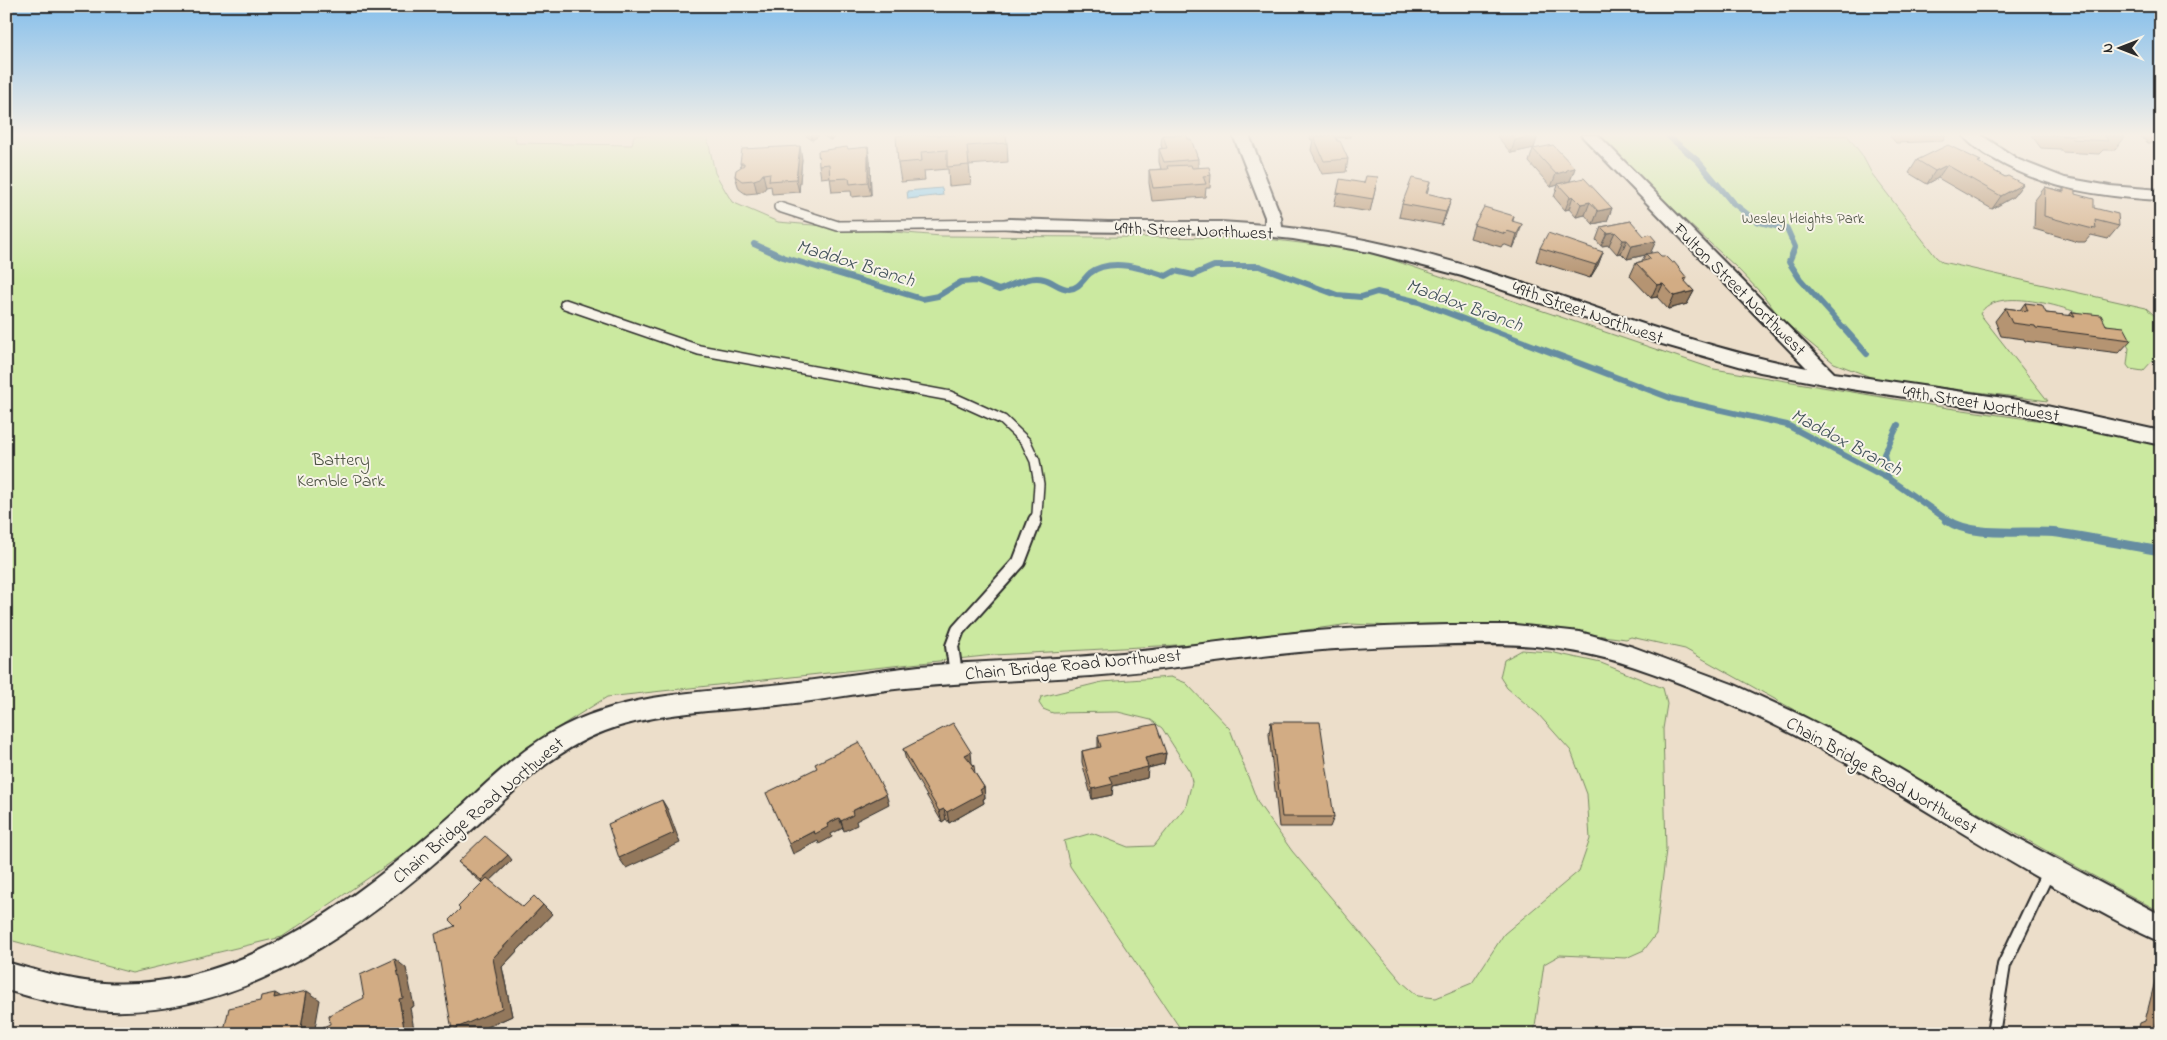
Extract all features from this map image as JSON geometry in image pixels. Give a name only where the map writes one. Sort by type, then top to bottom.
[{"type":"street","points":[[1260,184],[1273,217],[1274,231]]},
{"type":"street","name":"Fulton Street Northwest","points":[[1637,184],[1828,378]]},
{"type":"street","points":[[2069,184],[2095,190],[2161,195]]},
{"type":"street","name":"49th Street Northwest","points":[[1010,224],[1239,228],[1274,231],[1368,246],[1433,261],[1497,280],[1718,356],[1828,378],[2007,405],[2086,420],[2161,438]]},
{"type":"street","name":"Chain Bridge Road Northwest","points":[[6,976],[55,990],[108,996],[152,995],[215,980],[252,967],[298,946],[356,911],[425,855],[544,751],[572,733],[592,724],[623,715],[692,703],[776,695],[892,680],[1112,664],[1336,639],[1492,632],[1562,639],[1595,646],[1702,682],[1761,707],[1850,752],[2049,870],[2161,929]]},
{"type":"lane","points":[[779,207],[838,226],[1010,224]]},
{"type":"lane","points":[[565,304],[699,350],[950,396],[1003,420],[1026,442],[1035,461],[1039,484],[1037,514],[1019,562],[958,630],[952,646],[956,674]]},
{"type":"lane","points":[[1992,1034],[2004,964],[2049,870]]},
{"type":"green space","name":"Battery Kemble Park","points":[[6,184],[721,184],[732,202],[778,222],[941,236],[1259,238],[1366,251],[1714,369],[1948,408],[2116,431],[2161,444],[2161,912],[2045,850],[1685,649],[1631,637],[1626,639],[1518,625],[1417,627],[1350,624],[1213,643],[994,655],[607,697],[527,747],[424,840],[282,937],[132,973],[6,939]]},
{"type":"green space","name":"Wesley Heights Park","points":[[1646,184],[1879,184],[1936,257],[1942,262],[2146,308],[2161,321],[2161,357],[2152,361],[2143,371],[2130,369],[2127,365],[2129,348],[2119,334],[2111,327],[2083,314],[2063,308],[2023,300],[2004,300],[1990,305],[1980,314],[2048,401],[1876,379],[1834,363],[1781,319],[1763,295],[1736,267]]},
{"type":"green space","points":[[1522,650],[1550,652],[1601,663],[1663,688],[1667,704],[1663,729],[1666,850],[1656,934],[1644,950],[1626,958],[1560,955],[1544,964],[1534,1034],[1184,1034],[1070,866],[1064,841],[1092,833],[1128,847],[1154,846],[1186,806],[1192,782],[1190,772],[1162,728],[1151,720],[1118,712],[1053,713],[1043,709],[1039,703],[1041,697],[1102,682],[1171,677],[1186,683],[1230,729],[1258,803],[1292,851],[1402,982],[1418,996],[1436,998],[1472,983],[1504,934],[1579,871],[1590,839],[1587,794],[1571,751],[1538,714],[1507,688],[1500,677],[1504,660]]},
{"type":"water","points":[[942,188],[943,195],[908,199],[907,191]]},
{"type":"building","points":[[1152,184],[1206,184],[1153,188]]},
{"type":"building","points":[[1339,184],[1377,184],[1373,199],[1337,193]]},
{"type":"building","points":[[1410,184],[1429,184],[1426,193],[1451,199],[1446,212],[1402,204]]},
{"type":"building","points":[[1558,184],[1589,184],[1612,208],[1598,211],[1590,202],[1581,204],[1573,196],[1570,197]]},
{"type":"building","points":[[1979,184],[2023,184],[2001,196]]},
{"type":"building","points":[[2045,187],[2064,192],[2064,188],[2075,191],[2075,194],[2094,199],[2094,208],[2118,214],[2119,226],[2095,220],[2096,229],[2044,216]]},
{"type":"building","points":[[1484,207],[1514,216],[1512,221],[1522,224],[1517,234],[1507,231],[1506,234],[1474,225]]},
{"type":"building","points":[[1631,221],[1644,236],[1650,234],[1656,241],[1632,246],[1615,232],[1607,233],[1601,227]]},
{"type":"building","points":[[1548,233],[1603,252],[1596,265],[1540,248]]},
{"type":"building","points":[[1657,252],[1661,256],[1665,256],[1672,263],[1674,262],[1687,278],[1683,279],[1694,291],[1674,296],[1663,284],[1657,285],[1636,263],[1651,259],[1646,254]]},
{"type":"building","points":[[2025,303],[2042,305],[2046,313],[2075,316],[2072,312],[2101,315],[2106,325],[2124,327],[2131,340],[2036,328],[2035,326],[2012,323],[2005,308],[2028,311]]},
{"type":"building","points":[[1271,722],[1320,722],[1334,817],[1282,817]]},
{"type":"building","points":[[953,723],[971,752],[965,755],[974,766],[971,767],[984,787],[980,790],[982,793],[947,812],[944,809],[939,811],[903,749]]},
{"type":"building","points":[[1156,724],[1166,753],[1145,758],[1148,767],[1110,776],[1113,784],[1092,789],[1082,751],[1101,747],[1098,736]]},
{"type":"building","points":[[859,742],[886,794],[852,811],[853,815],[841,821],[839,818],[827,824],[828,827],[815,834],[814,831],[789,844],[766,793],[817,768],[815,764]]},
{"type":"building","points":[[662,800],[674,833],[619,858],[608,824]]},
{"type":"building","points":[[485,836],[508,855],[481,880],[458,862]]},
{"type":"building","points":[[487,878],[523,907],[534,896],[543,905],[493,958],[502,1008],[452,1030],[435,934],[455,926],[449,920],[460,909],[458,907]]},
{"type":"building","points":[[395,959],[403,998],[399,999],[405,1034],[324,1034],[323,1027],[330,1024],[329,1015],[364,998],[360,975]]},
{"type":"building","points":[[307,991],[300,1034],[191,1034],[225,1026],[229,1008],[260,1001],[261,996],[275,993],[274,998]]},
{"type":"building","points":[[2158,1015],[2161,1015],[2161,1034],[2154,1034]]},
{"type":"waterway","points":[[1717,184],[1732,202],[1756,221],[1787,229],[1795,247],[1789,262],[1800,279],[1867,354]]},
{"type":"waterway","name":"Maddox Branch","points":[[754,244],[783,257],[922,299],[938,296],[961,282],[976,281],[999,290],[1021,281],[1038,278],[1069,289],[1079,285],[1090,273],[1098,268],[1118,265],[1138,268],[1166,276],[1175,271],[1193,275],[1214,266],[1259,266],[1337,295],[1361,297],[1377,292],[1419,302],[1673,399],[1787,425],[1889,479]]},
{"type":"waterway","points":[[1889,479],[1884,454],[1898,425]]},
{"type":"waterway","name":"Maddox Branch","points":[[1889,479],[1949,521]]},
{"type":"waterway","name":"Maddox Branch","points":[[1947,520],[1958,526],[1971,529],[2001,532],[2058,533],[2161,551]]}]
